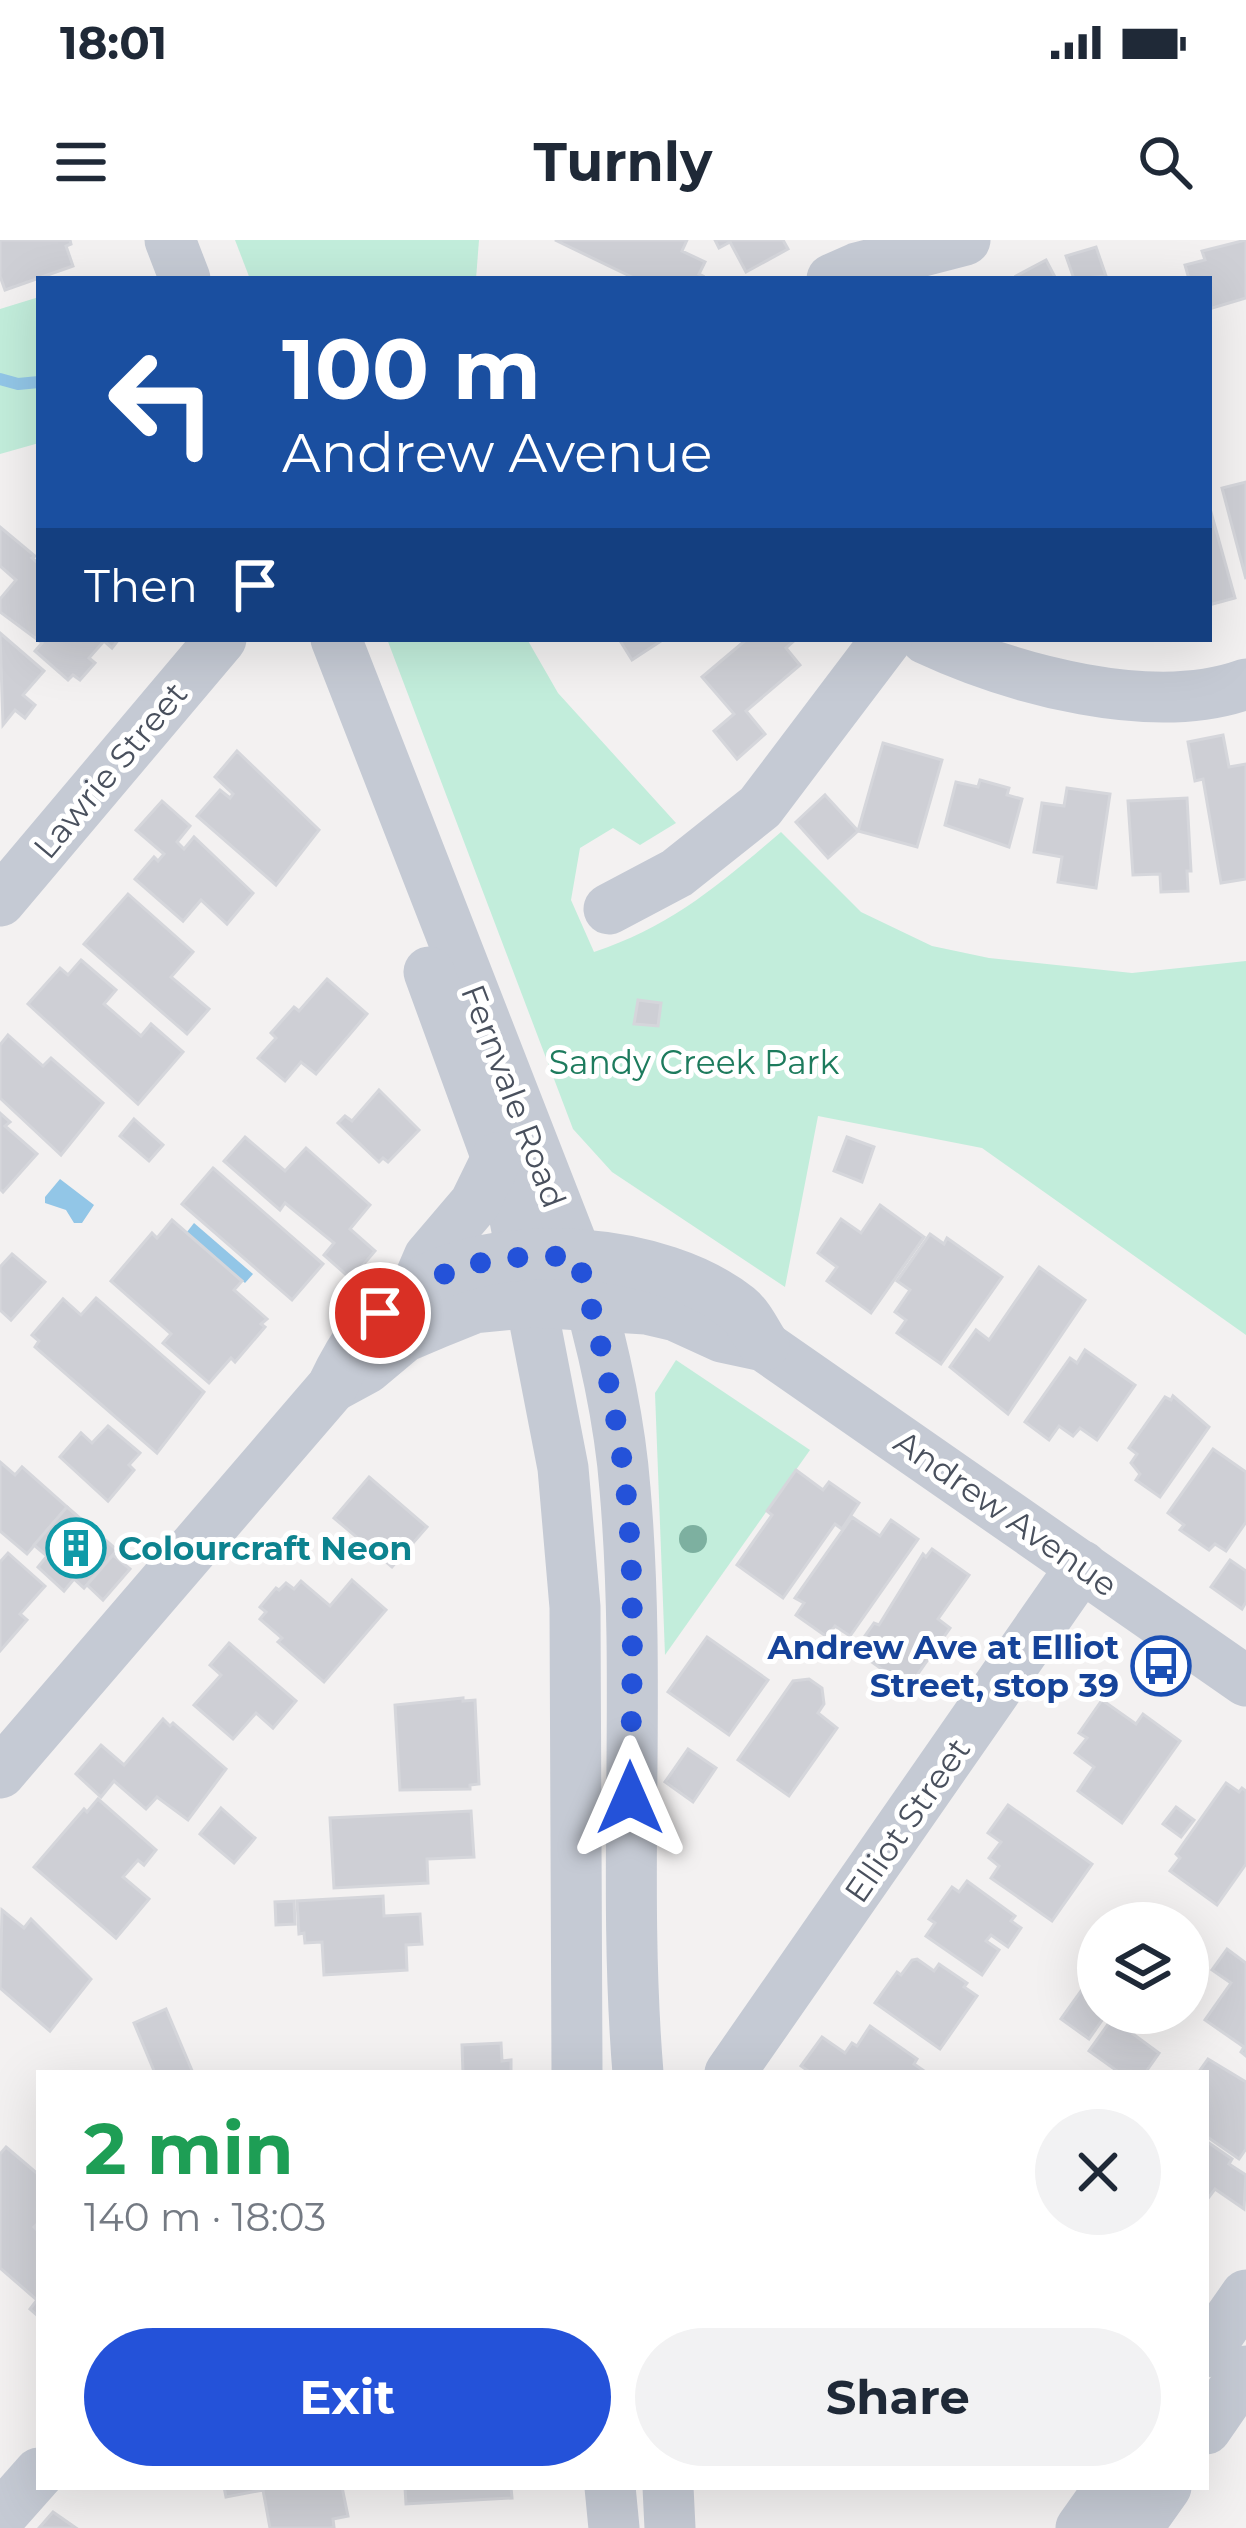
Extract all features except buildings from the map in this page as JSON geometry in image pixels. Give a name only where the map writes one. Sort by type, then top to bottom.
[{"type":"street","points":[[170,240],[184,276]]},
{"type":"street","points":[[839,276],[965,240]]},
{"type":"street","name":"Lawrie Street","points":[[0,901],[218,642]]},
{"type":"street","name":"Fernvale Road","points":[[310,642],[497,1158],[529,1278],[563,1468],[575,1607],[577,2070]]},
{"type":"street","name":"Fernvale Road","points":[[337,642],[592,1306],[625,1484],[632,1597],[632,2000],[638,2070]]},
{"type":"street","points":[[609,909],[677,873],[760,807],[885,642]]},
{"type":"street","points":[[932,642],[1043,683],[1152,697],[1246,684]]},
{"type":"street","points":[[417,1285],[429,1257],[476,1203],[497,1158]]},
{"type":"street","name":"Andrew Avenue","points":[[332,1387],[367,1368],[404,1337],[577,1257],[626,1261],[684,1277],[742,1310],[764,1346]]},
{"type":"street","name":"Andrew Avenue","points":[[0,1773],[332,1387],[351,1346],[380,1313],[417,1285],[475,1261],[592,1306],[676,1316],[722,1336],[764,1346],[1246,1681]]},
{"type":"street","name":"Elliot Street","points":[[732,2070],[1082,1566]]},
{"type":"street","points":[[1209,2347],[1246,2295]]},
{"type":"street","points":[[1209,2425],[1246,2371]]},
{"type":"street","points":[[0,2517],[36,2476]]},
{"type":"street","points":[[610,2490],[614,2528]]},
{"type":"street","points":[[668,2490],[670,2528]]},
{"type":"street","points":[[1082,2528],[1108,2490]]},
{"type":"street","points":[[1137,2528],[1164,2490]]},
{"type":"green space","points":[[235,240],[479,240],[476,276],[249,276]]},
{"type":"green space","points":[[36,298],[36,444],[0,454],[0,309]]},
{"type":"green space","name":"Sandy Creek Park","points":[[388,642],[529,642],[558,693],[676,823],[640,845],[613,828],[580,848],[571,900],[594,952],[671,916],[781,832],[861,912],[932,946],[989,958],[1132,973],[1246,961],[1246,1335],[982,1148],[818,1116],[785,1287],[612,1172],[573,1129]]},
{"type":"green space","points":[[676,1360],[810,1450],[665,1655],[655,1393]]},
{"type":"water","points":[[60,1179],[94,1205],[82,1223],[74,1223],[66,1210],[45,1203]]},
{"type":"water","points":[[194,1223],[253,1274],[245,1283],[187,1232]]},
{"type":"waterway","points":[[0,379],[36,382]]},
{"type":"place","name":"Colourcraft Neon","points":[[76,1548]]},
{"type":"place","name":"Andrew Ave at Elliot Street, stop 39","points":[[1161,1666]]},
{"type":"route","points":[[380,1313],[417,1285],[475,1261],[524,1254],[577,1257],[604,1362],[625,1484],[632,1597],[630,1798]]}]
